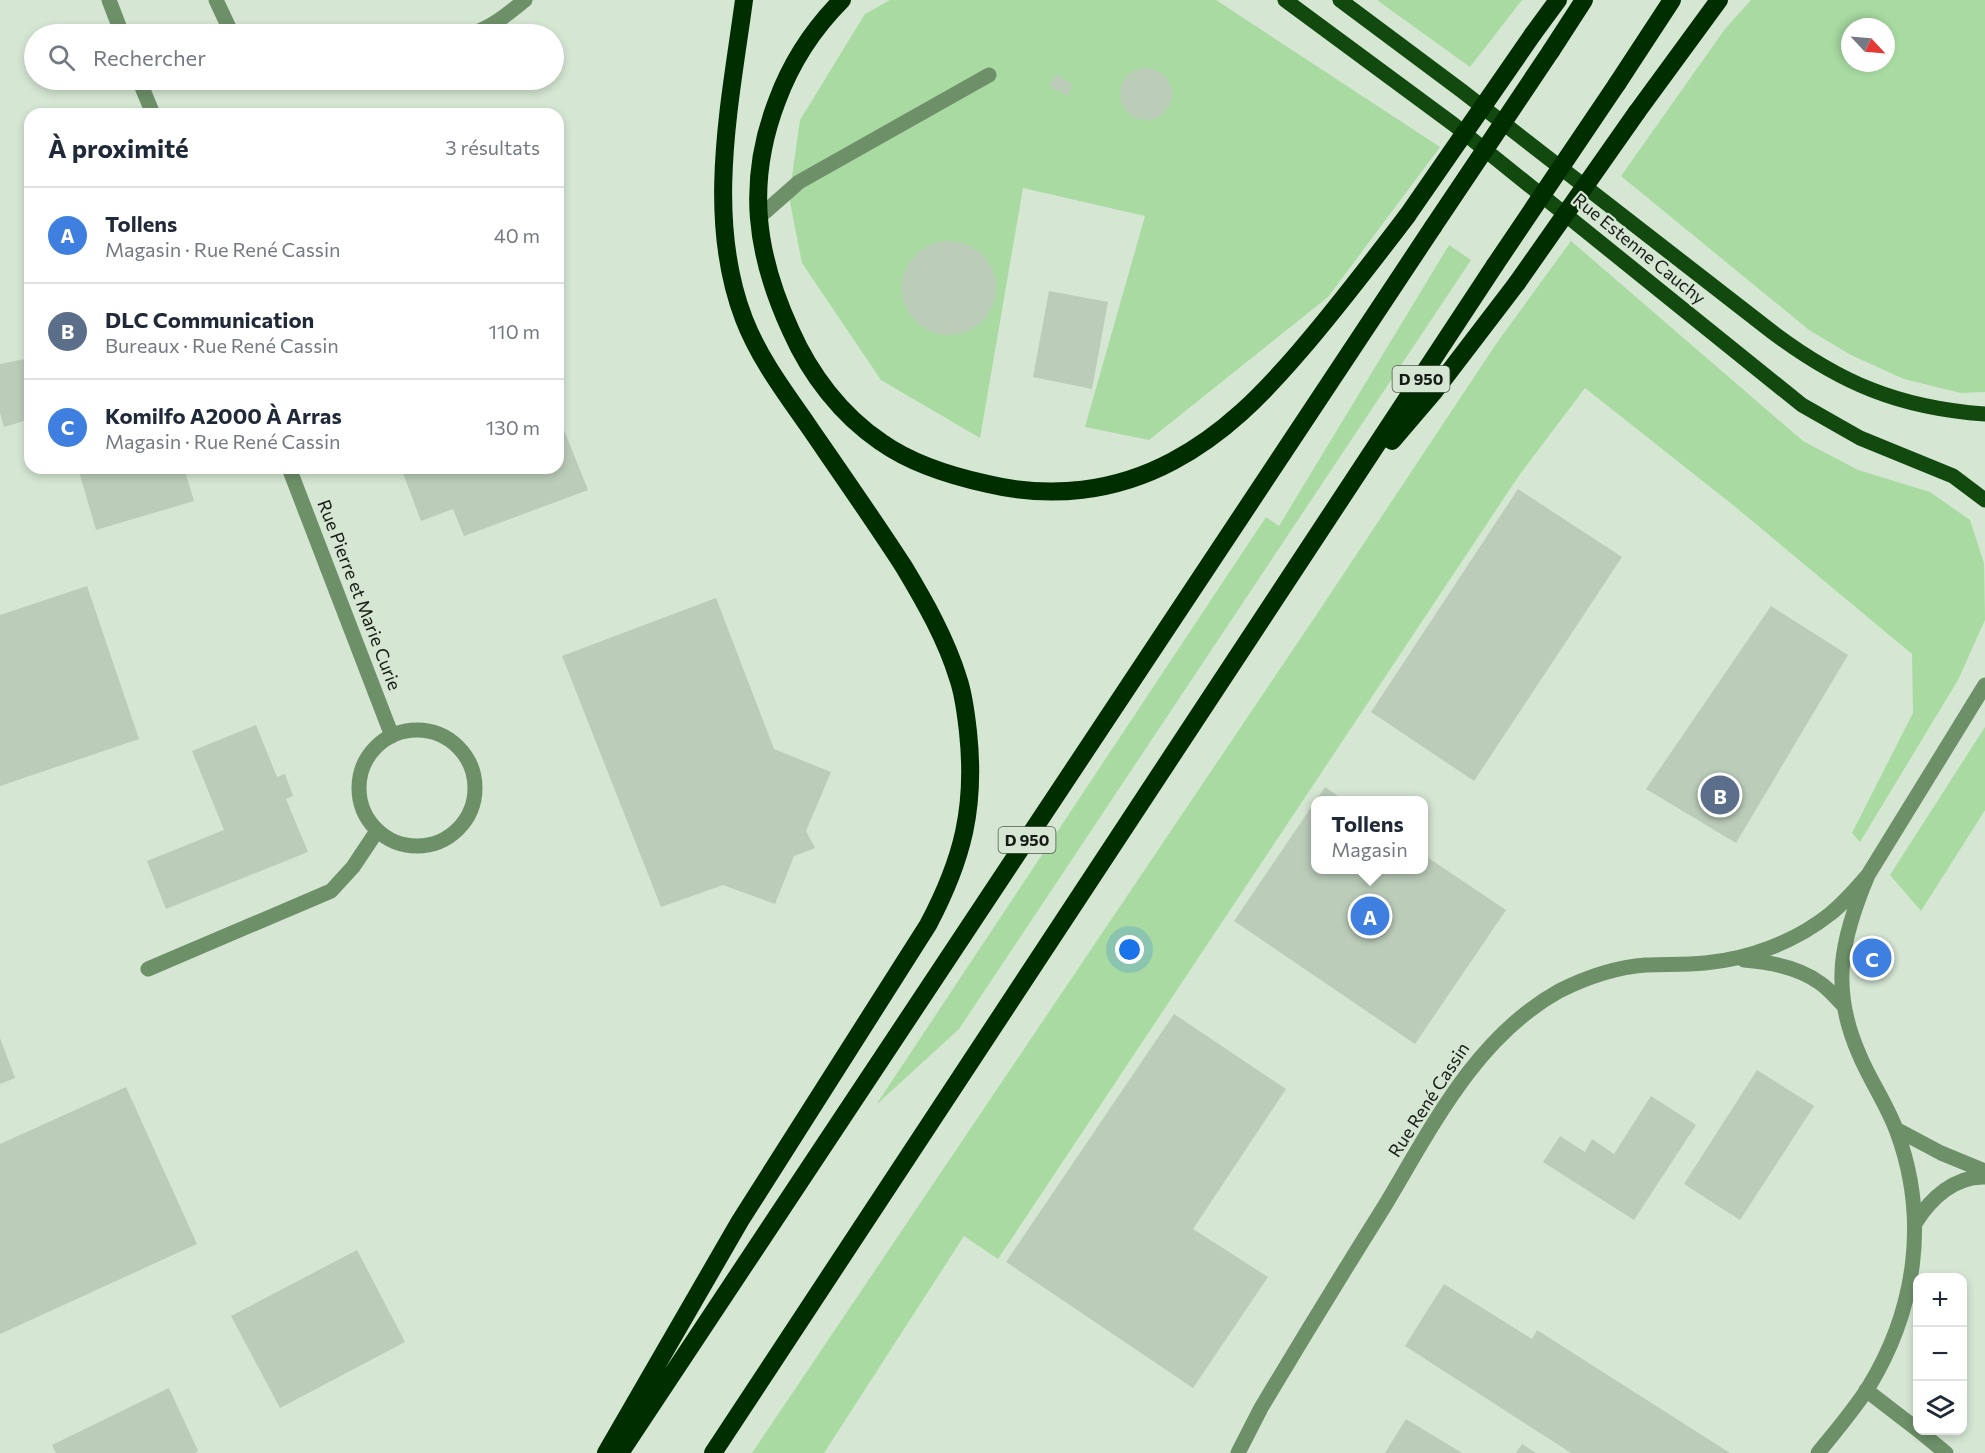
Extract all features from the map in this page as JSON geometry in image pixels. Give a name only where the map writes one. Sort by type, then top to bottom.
[{"type":"highway","points":[[606,1453],[728,1241],[928,925],[944,895],[956,864],[966,831],[970,800],[971,770],[966,712],[959,680],[948,651],[920,592],[767,366],[744,320],[736,296],[726,233],[723,175],[728,114],[744,0]]},
{"type":"highway","points":[[842,0],[815,31],[798,56],[775,105],[760,155],[757,182],[758,218],[771,282],[799,349],[814,374],[855,422],[881,443],[908,458],[963,478],[1025,491],[1059,492],[1090,490],[1117,484],[1173,461],[1227,426],[1276,378],[1340,305],[1407,216],[1558,0]]},
{"type":"highway","name":"D 950","points":[[620,1453],[1584,0]]},
{"type":"highway","name":"D 950","points":[[713,1453],[1672,0]]},
{"type":"highway","points":[[1347,492],[1433,393],[1516,283],[1719,0]]},
{"type":"main road","name":"Rue Estenne Cauchy","points":[[1286,0],[1453,124],[1802,405],[1860,438],[1953,476],[1985,500]]},
{"type":"main road","name":"Rue Estenne Cauchy","points":[[1340,0],[1811,360],[1856,385],[1900,401],[1935,409],[1985,414]]},
{"type":"street","points":[[108,0],[118,24]]},
{"type":"street","points":[[216,0],[227,24]]},
{"type":"street","points":[[494,24],[525,0]]},
{"type":"street","points":[[758,218],[799,182],[989,75]]},
{"type":"street","points":[[144,90],[151,108]]},
{"type":"street","name":"Rue Pierre et Marie Curie","points":[[291,474],[392,736]]},
{"type":"street","points":[[1818,1453],[1866,1390],[1890,1346],[1902,1314],[1912,1273],[1916,1222],[1910,1176],[1896,1129],[1859,1055],[1844,1006],[1842,957],[1846,934],[1868,875],[1985,685]]},
{"type":"street","points":[[416,731],[433,733],[448,739],[460,749],[469,763],[474,779],[474,796],[470,812],[461,826],[434,844],[408,846],[378,831],[363,809],[359,784],[363,767],[372,752],[392,736],[416,731]]},
{"type":"street","points":[[148,969],[331,891],[353,867],[378,831]]},
{"type":"street","name":"Rue René Cassin","points":[[1238,1453],[1261,1408],[1434,1124],[1486,1049],[1509,1025],[1534,1006],[1561,990],[1598,976],[1644,965],[1705,963],[1757,953],[1809,929],[1831,914],[1868,875]]},
{"type":"street","points":[[1730,960],[1770,962],[1797,972],[1821,983],[1844,1006]]},
{"type":"street","points":[[1896,1129],[1941,1153],[1985,1171]]},
{"type":"street","points":[[1916,1222],[1925,1207],[1948,1188],[1964,1179],[1985,1176]]},
{"type":"street","points":[[1866,1390],[1913,1426]]},
{"type":"street","points":[[1924,1435],[1946,1453]]},
{"type":"green space","points":[[890,0],[1216,0],[1440,147],[1328,297],[1149,440],[1085,427],[1145,216],[1023,188],[980,438],[881,380],[802,263],[789,197],[800,120],[865,14]]},
{"type":"green space","points":[[1377,0],[1522,0],[1470,67]]},
{"type":"green space","points":[[1751,0],[1985,0],[1985,392],[1961,393],[1904,379],[1851,355],[1809,330],[1621,176],[1725,29]]},
{"type":"green space","points":[[1571,241],[1803,441],[1858,470],[1930,492],[1970,520],[1984,563],[1985,620],[1958,680],[1860,842],[1852,833],[1913,713],[1912,654],[1733,505],[1585,388],[1520,474],[998,1259],[964,1236],[824,1453],[752,1453],[1496,344]]},
{"type":"green space","points":[[1449,245],[1471,260],[959,1029],[876,1105],[1266,517],[1279,526]]},
{"type":"green space","points":[[1985,727],[1985,810],[1921,911],[1890,875]]},
{"type":"building","points":[[1146,68],[1156,70],[1164,76],[1170,84],[1172,94],[1170,104],[1164,112],[1156,118],[1146,120],[1136,118],[1128,112],[1122,104],[1120,94],[1122,84],[1128,76],[1136,70]]},
{"type":"building","points":[[1056,74],[1073,85],[1068,96],[1049,86]]},
{"type":"building","points":[[949,241],[967,245],[982,255],[992,270],[996,288],[992,306],[982,321],[967,331],[949,335],[931,331],[916,321],[906,306],[902,288],[906,270],[916,255],[931,245]]},
{"type":"building","points":[[1049,291],[1108,302],[1092,389],[1033,377]]},
{"type":"building","points":[[24,359],[24,421],[4,427],[0,413],[0,364]]},
{"type":"building","points":[[564,430],[588,490],[464,536],[453,509],[421,521],[403,474],[564,474]]},
{"type":"building","points":[[80,474],[186,474],[194,501],[96,530]]},
{"type":"building","points":[[1518,489],[1622,557],[1474,781],[1371,712]]},
{"type":"building","points":[[87,586],[139,739],[0,786],[0,615]]},
{"type":"building","points":[[716,598],[774,749],[831,772],[806,831],[815,848],[794,856],[775,904],[723,885],[661,907],[562,656]]},
{"type":"building","points":[[1771,606],[1848,655],[1736,843],[1646,789]]},
{"type":"building","points":[[256,725],[277,777],[285,774],[293,796],[286,799],[308,852],[166,909],[147,861],[224,830],[192,751]]},
{"type":"building","points":[[1325,787],[1338,796],[1319,796]]},
{"type":"building","points":[[1311,807],[1311,874],[1428,874],[1428,858],[1506,910],[1415,1044],[1234,921]]},
{"type":"building","points":[[1174,1014],[1286,1089],[1193,1229],[1268,1277],[1193,1388],[1006,1262]]},
{"type":"building","points":[[0,1038],[15,1078],[0,1084]]},
{"type":"building","points":[[1757,1070],[1814,1106],[1740,1220],[1684,1184]]},
{"type":"building","points":[[126,1087],[197,1244],[0,1334],[0,1144]]},
{"type":"building","points":[[1651,1096],[1696,1125],[1634,1220],[1543,1162],[1560,1136],[1585,1152],[1592,1139],[1614,1154]]},
{"type":"building","points":[[357,1250],[405,1342],[280,1408],[231,1316]]},
{"type":"building","points":[[1444,1284],[1532,1339],[1537,1330],[1730,1453],[1571,1453],[1405,1346]]},
{"type":"building","points":[[169,1388],[198,1451],[195,1453],[56,1453],[52,1445]]},
{"type":"building","points":[[1406,1419],[1462,1453],[1385,1453]]},
{"type":"building","points":[[1522,1444],[1536,1453],[1516,1453]]},
{"type":"place","name":"DLC Communication","points":[[1720,795]]},
{"type":"place","name":"Tollens","points":[[1370,916]]},
{"type":"place","name":"Komilfo A2000 À Arras","points":[[1872,958]]}]
